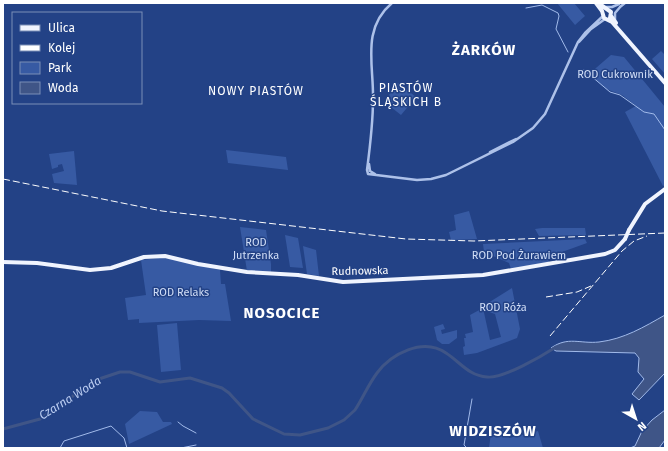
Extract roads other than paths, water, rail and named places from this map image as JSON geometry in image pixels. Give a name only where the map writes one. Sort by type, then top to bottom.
[{"type":"main road","points":[[599,5],[665,79]]},
{"type":"main road","points":[[616,25],[665,83]]},
{"type":"main road","name":"Rudnowska","points":[[3,262],[37,263],[90,270],[111,268],[144,257],[165,256],[207,266],[261,274],[306,276],[335,282],[493,274],[605,254],[614,250],[625,239],[645,204],[665,189]]},
{"type":"street","points":[[368,174],[413,179],[431,179],[444,175],[522,137],[536,125],[549,108],[576,46],[583,35],[601,15],[599,5],[609,8],[625,3]]},
{"type":"street","points":[[368,174],[366,170],[373,102],[371,40],[379,17],[391,4]]},
{"type":"street","points":[[576,46],[620,4]]},
{"type":"street","points":[[616,25],[614,14],[620,4]]},
{"type":"street","points":[[596,22],[607,15]]},
{"type":"street","points":[[600,22],[607,21],[616,25]]},
{"type":"street","points":[[368,161],[368,174]]},
{"type":"street","points":[[369,169],[375,174]]},
{"type":"water","points":[[665,315],[665,373],[639,400],[632,394],[644,379],[638,372],[639,358],[635,353],[556,351],[551,348],[557,344],[569,341],[599,342],[617,338],[641,328]]},
{"type":"water","points":[[665,410],[665,440],[659,448],[630,448],[635,446],[642,431],[652,420]]},
{"type":"waterway","points":[[526,8],[542,5],[558,13],[559,16],[556,29],[568,52]]},
{"type":"waterway","points":[[584,70],[610,92],[620,95],[644,112],[654,114],[665,130]]},
{"type":"waterway","name":"Czarna Woda","points":[[3,429],[40,419],[96,380],[120,372],[130,372],[160,382],[190,378],[222,388],[229,393],[253,419],[284,434],[300,435],[328,428],[344,420],[355,410],[377,373],[383,366],[399,354],[408,350],[418,347],[437,348],[475,374],[494,377],[512,371],[556,347]]},
{"type":"waterway","points":[[467,448],[464,445],[472,399]]},
{"type":"waterway","points":[[178,422],[196,433]]},
{"type":"waterway","points":[[60,448],[64,441],[111,426],[124,438],[127,448]]},
{"type":"waterway","points":[[181,448],[196,445]]},
{"type":"railway","points":[[3,179],[162,211],[406,239],[474,241],[665,233]]},
{"type":"railway","points":[[550,336],[622,251],[634,241],[647,236]]},
{"type":"railway","points":[[546,297],[577,292],[591,286]]},
{"type":"district","name":"ŻARKÓW","points":[[484,50]]},
{"type":"district","name":"NOWY PIASTÓW","points":[[256,91]]},
{"type":"district","name":"PIASTÓW ŚLĄSKICH B","points":[[406,95]]},
{"type":"district","name":"NOSOCICE","points":[[282,313]]},
{"type":"district","name":"WIDZISZÓW","points":[[493,431]]},
{"type":"park label","name":"ROD Cukrownik","points":[[615,74]]},
{"type":"park label","name":"ROD Jutrzenka","points":[[256,248]]},
{"type":"park label","name":"ROD Pod Żurawiem","points":[[519,255]]},
{"type":"park label","name":"ROD Relaks","points":[[181,292]]},
{"type":"park label","name":"ROD Róża","points":[[503,307]]}]
